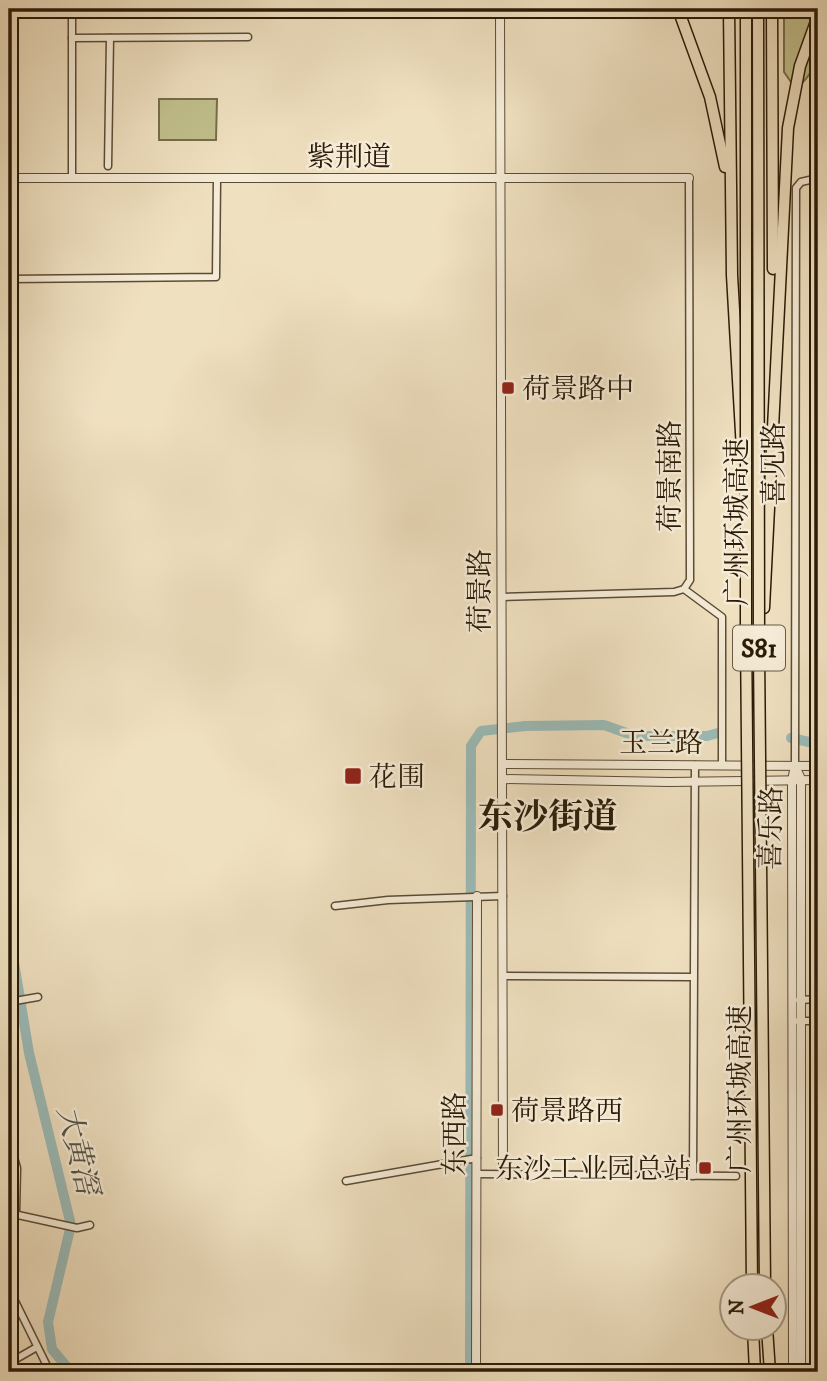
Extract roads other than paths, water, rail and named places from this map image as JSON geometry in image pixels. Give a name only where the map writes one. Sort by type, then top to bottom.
[{"type":"highway","points":[[678,9],[716,120],[731,225]]},
{"type":"highway","points":[[729,9],[731,225],[744,499],[747,632]]},
{"type":"highway","name":"广州环城高速","points":[[746,9],[752,1272]]},
{"type":"highway","name":"广州环城高速","points":[[758,9],[759,687],[764,1272]]},
{"type":"highway","points":[[772,11],[773,419]]},
{"type":"highway","points":[[759,687],[788,128],[800,66],[818,16]]},
{"type":"highway","points":[[754,1342],[755,1372]]},
{"type":"highway","points":[[768,1342],[770,1372]]},
{"type":"street","points":[[72,9],[72,178]]},
{"type":"street","name":"荷景路","points":[[500,9],[503,1174]]},
{"type":"street","points":[[72,38],[248,37]]},
{"type":"street","points":[[108,166],[110,38]]},
{"type":"street","name":"紫荆道","points":[[9,178],[690,178]]},
{"type":"street","name":"荷景南路","points":[[684,589],[690,580],[690,178]]},
{"type":"street","name":"喜见路","points":[[795,766],[796,188],[801,182],[818,178]]},
{"type":"street","points":[[9,279],[216,278],[217,179]]},
{"type":"street","points":[[502,597],[674,592],[684,589],[722,617],[722,765]]},
{"type":"street","name":"玉兰路","points":[[503,764],[818,766]]},
{"type":"street","points":[[693,1176],[695,765]]},
{"type":"street","name":"喜乐路","points":[[793,1372],[795,766]]},
{"type":"street","name":"玉兰路","points":[[503,779],[818,779]]},
{"type":"street","points":[[335,906],[463,896],[503,896]]},
{"type":"street","name":"东西路","points":[[476,1372],[477,896]]},
{"type":"street","points":[[503,976],[693,977]]},
{"type":"street","points":[[12,1001],[38,997]]},
{"type":"street","points":[[796,1000],[818,999]]},
{"type":"street","points":[[796,1021],[818,1021]]},
{"type":"street","name":"喜乐路","points":[[796,1021],[801,1372]]},
{"type":"street","points":[[9,1140],[17,1168],[12,1213],[77,1228],[90,1225]]},
{"type":"street","points":[[346,1181],[477,1158]]},
{"type":"street","points":[[477,1174],[736,1176]]},
{"type":"street","points":[[9,1289],[50,1372]]},
{"type":"street","points":[[9,1363],[37,1347]]},
{"type":"waterway","points":[[470,1372],[471,746],[481,731],[525,726],[604,725],[635,736],[707,736],[718,733]]},
{"type":"waterway","points":[[791,738],[818,744]]},
{"type":"waterway","name":"大黄滘","points":[[9,932],[29,1053],[71,1225],[48,1322],[52,1349],[71,1372]]},
{"type":"place","name":"荷景路中","points":[[508,388]]},
{"type":"place","name":"花围","points":[[353,776]]},
{"type":"place","name":"荷景路西","points":[[497,1110]]},
{"type":"place","name":"东沙工业园总站","points":[[705,1168]]},
{"type":"district","name":"东沙街道","points":[[548,816]]}]
